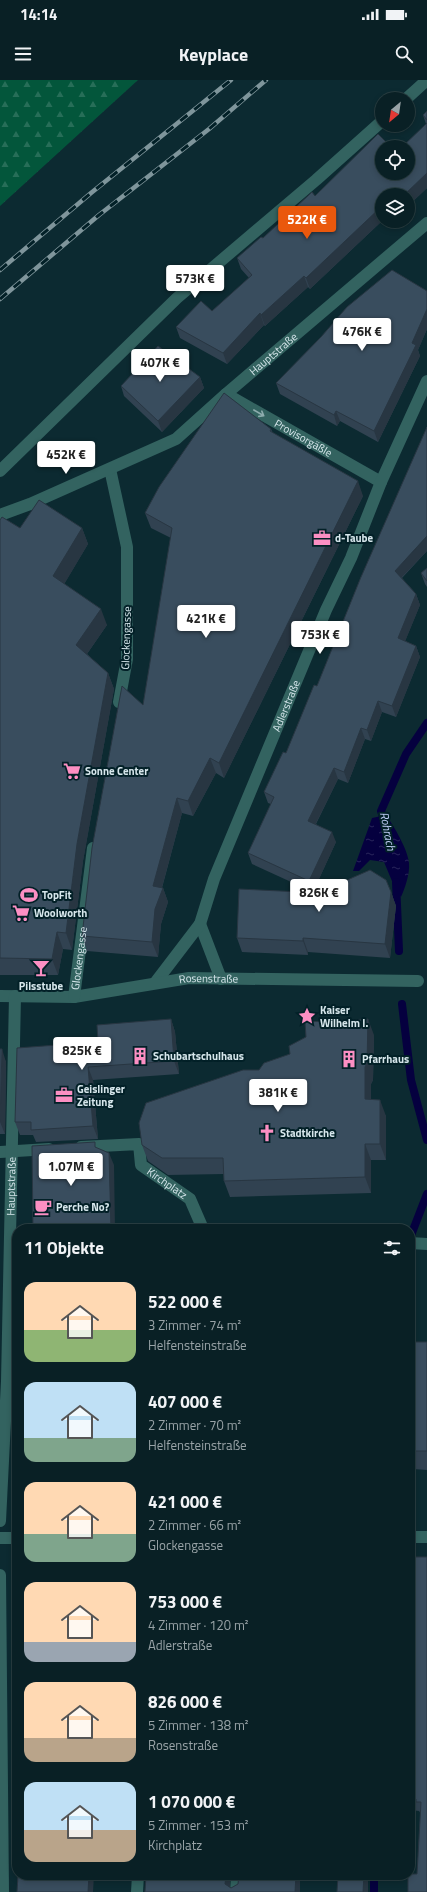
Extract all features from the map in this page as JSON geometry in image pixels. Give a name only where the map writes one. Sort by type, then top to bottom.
[{"type":"street","points":[[414,92],[427,80]]},
{"type":"street","points":[[0,471],[177,298],[316,180],[375,127]]},
{"type":"street","name":"Hauptstraße","points":[[0,515],[110,469],[176,439],[226,394],[427,223]]},
{"type":"street","name":"Adlerstraße","points":[[155,983],[200,924],[223,858],[326,610],[351,558],[381,482],[427,381]]},
{"type":"street","name":"Provisorgäßle","points":[[226,394],[381,482]]},
{"type":"street","name":"Glockengasse","points":[[110,469],[127,547],[127,659],[117,713]]},
{"type":"street","name":"Glockengasse","points":[[74,997],[95,836]]},
{"type":"street","points":[[200,924],[221,979]]},
{"type":"street","name":"Rosenstraße","points":[[0,996],[74,997],[189,978],[418,981]]},
{"type":"street","name":"Hauptstraße","points":[[13,1224],[15,996]]},
{"type":"street","name":"Kirchplatz","points":[[0,1152],[139,1144],[141,1165],[190,1199],[201,1224]]},
{"type":"street","name":"Hauptstraße","points":[[0,1521],[3,1381],[12,1349]]},
{"type":"street","points":[[415,1537],[427,1537]]},
{"type":"street","points":[[0,1538],[12,1538]]},
{"type":"street","points":[[0,1574],[3,1892]]},
{"type":"street","points":[[137,1892],[138,1880]]},
{"type":"street","points":[[236,1892],[237,1880]]},
{"type":"green space","points":[[0,80],[138,80],[0,206]]},
{"type":"water","points":[[386,815],[400,838],[409,863],[406,885],[401,897],[394,886],[384,862],[370,860],[359,871],[353,871],[372,818]]},
{"type":"building","points":[[427,111],[427,120],[423,115]]},
{"type":"building","points":[[427,123],[427,173],[411,188],[375,188],[375,213],[306,278],[304,276],[261,315],[260,313],[223,353],[176,327],[201,301],[212,311],[252,275],[237,258],[261,237],[263,238],[312,192],[315,196],[378,134],[384,140],[375,140],[375,180],[415,180],[415,140],[409,140]]},
{"type":"building","points":[[392,270],[427,291],[427,309],[412,343],[416,345],[374,431],[336,411],[334,415],[276,383],[321,337],[347,307]]},
{"type":"building","points":[[158,346],[200,377],[158,421],[121,386]]},
{"type":"building","points":[[224,393],[271,429],[270,431],[358,481],[219,763],[210,758],[188,801],[177,798],[153,886],[163,888],[155,909],[152,942],[82,936],[92,848],[122,686],[143,705],[172,528],[145,513],[159,487]]},
{"type":"building","points":[[427,427],[427,536],[395,571],[416,594],[398,638],[416,646],[392,706],[378,701],[367,730],[361,728],[344,772],[334,768],[308,821],[332,832],[309,881],[248,853],[274,797],[264,792],[283,752],[286,753],[314,685],[317,686],[361,577]]},
{"type":"building","name":"Sonne Center","points":[[39,500],[82,528],[53,576],[101,609],[76,645],[108,673],[77,844],[66,933],[57,932],[52,959],[0,958],[0,520],[2,517],[20,528]]},
{"type":"building","points":[[427,568],[427,581],[421,573]]},
{"type":"building","points":[[370,870],[386,880],[391,892],[385,944],[303,938],[303,941],[237,938],[239,889],[301,892],[296,902],[318,893],[341,894],[329,888]]},
{"type":"building","points":[[171,1019],[174,1061],[88,1067],[93,1126],[31,1130],[31,1122],[15,1122],[17,1048],[98,1042],[97,1025]]},
{"type":"building","name":"Stadtkirche","points":[[368,1019],[365,1099],[380,1100],[380,1144],[365,1144],[365,1177],[224,1181],[223,1158],[162,1158],[142,1145],[139,1123],[146,1103],[243,1070],[259,1070],[264,1063],[290,1054],[289,1046],[306,1037],[305,1022]]},
{"type":"building","points":[[0,1049],[2,1049],[0,1122]]},
{"type":"building","points":[[95,1142],[95,1147],[109,1153],[111,1224],[33,1224],[32,1146]]},
{"type":"building","points":[[415,1342],[427,1342],[427,1451],[415,1451]]},
{"type":"building","points":[[415,1557],[427,1557],[427,1892],[408,1892],[408,1880],[415,1880],[415,1874],[417,1874],[421,1802],[416,1802]]},
{"type":"building","points":[[18,1880],[89,1880],[88,1892],[17,1892]]},
{"type":"building","points":[[146,1880],[225,1880],[225,1884],[231,1888],[238,1884],[238,1880],[296,1880],[295,1892],[145,1892]]},
{"type":"building","points":[[338,1880],[364,1880],[363,1892],[337,1892]]},
{"type":"waterway","name":"Rohrach","points":[[386,826],[381,811],[406,754],[427,723]]},
{"type":"waterway","name":"Rohrach","points":[[396,882],[399,951]]},
{"type":"waterway","name":"Rohrach","points":[[402,1004],[411,1080],[427,1140]]},
{"type":"waterway","name":"Rohrach","points":[[415,1225],[427,1194]]},
{"type":"waterway","name":"Rohrach","points":[[374,1880],[374,1892]]},
{"type":"railway","points":[[0,270],[91,193],[231,80]]},
{"type":"railway","points":[[0,299],[99,215],[209,129],[266,80]]},
{"type":"place","name":"d-Taube","points":[[322,538]]},
{"type":"place","name":"Sonne Center","points":[[72,771]]},
{"type":"place","name":"TopFit","points":[[29,895]]},
{"type":"place","name":"Woolworth","points":[[21,913]]},
{"type":"place","name":"Pilsstube","points":[[41,968]]},
{"type":"place","name":"Kaiser Wilhelm I.","points":[[307,1016]]},
{"type":"place","name":"Schubartschulhaus","points":[[140,1056]]},
{"type":"place","name":"Pfarrhaus","points":[[349,1059]]},
{"type":"place","name":"Geislinger Zeitung","points":[[64,1095]]},
{"type":"place","name":"Stadtkirche","points":[[267,1133]]},
{"type":"place","name":"Perche No?","points":[[43,1207]]}]
